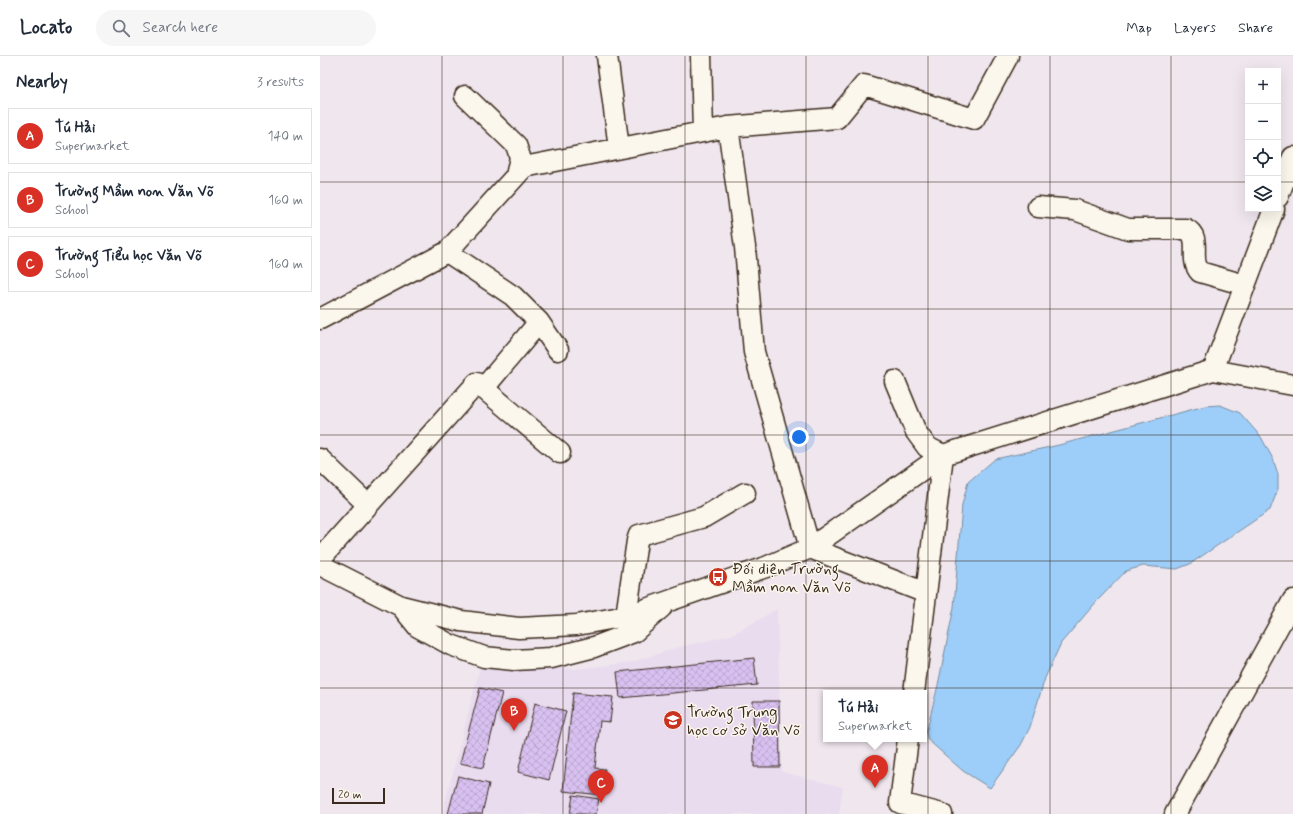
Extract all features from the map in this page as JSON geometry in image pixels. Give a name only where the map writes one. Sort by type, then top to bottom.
[{"type":"street","points":[[608,56],[618,148]]},
{"type":"street","points":[[320,319],[448,252],[524,167],[728,127],[837,118],[864,85],[974,119],[1008,56]]},
{"type":"street","points":[[703,132],[706,58]]},
{"type":"street","points":[[465,96],[516,146],[520,157],[516,176]]},
{"type":"street","points":[[728,127],[745,247],[754,352],[810,548]]},
{"type":"street","points":[[1281,189],[1293,157]]},
{"type":"street","points":[[1038,207],[1075,210],[1128,230],[1186,229],[1194,236],[1195,263],[1196,268],[1200,272],[1245,285]]},
{"type":"street","points":[[1213,370],[1273,212]]},
{"type":"street","points":[[448,252],[502,287],[539,322],[558,350]]},
{"type":"street","points":[[483,389],[539,322]]},
{"type":"street","points":[[320,565],[401,606],[461,621],[519,628],[577,625],[626,616],[766,567],[810,548],[943,455],[1213,370],[1293,385]]},
{"type":"street","points":[[895,381],[916,432],[927,447],[943,455]]},
{"type":"street","points":[[320,559],[477,383],[560,453]]},
{"type":"street","points":[[914,690],[943,455]]},
{"type":"street","points":[[320,459],[368,505]]},
{"type":"street","points":[[626,616],[639,535],[704,517],[745,493]]},
{"type":"street","points":[[810,548],[926,593]]},
{"type":"street","points":[[1175,814],[1293,600]]},
{"type":"street","points":[[401,606],[418,627],[451,645],[484,657],[514,660],[551,658],[594,648],[634,632],[669,601]]},
{"type":"street","points":[[908,742],[899,808],[942,814]]},
{"type":"shaded area","name":"Trường Trung học cơ sở Văn Võ","points":[[777,609],[782,772],[843,787],[839,814],[442,814],[481,663],[575,669],[632,662],[679,647],[731,635]]},
{"type":"water","points":[[1220,405],[1240,413],[1261,437],[1273,459],[1278,474],[1278,489],[1270,510],[1190,564],[1177,569],[1143,566],[1126,571],[1097,601],[1061,643],[1045,678],[1030,727],[1021,745],[990,788],[963,771],[928,740],[927,736],[927,729],[938,685],[954,607],[962,505],[968,482],[995,459],[1059,445],[1205,406]]},
{"type":"building","points":[[754,658],[757,685],[620,698],[617,672]]},
{"type":"building","points":[[480,688],[502,693],[483,768],[460,763]]},
{"type":"building","points":[[573,693],[613,697],[610,722],[600,721],[595,768],[605,769],[602,795],[563,791]]},
{"type":"building","points":[[753,701],[779,701],[780,767],[754,767]]},
{"type":"building","points":[[535,703],[566,711],[549,780],[518,772]]},
{"type":"building","points":[[458,776],[489,784],[482,814],[448,814]]},
{"type":"building","points":[[573,795],[599,799],[596,814],[570,814]]},
{"type":"place","name":"Đối diện Trường Mầm non Văn Võ","points":[[718,577]]},
{"type":"place","name":"Trường Trung học cơ sở Văn Võ","points":[[673,720]]},
{"type":"place","name":"Trường Mầm non Văn Võ","points":[[514,731]]},
{"type":"place","name":"Tú Hải","points":[[875,788]]},
{"type":"place","name":"Trường Tiểu học Văn Võ","points":[[601,803]]}]
